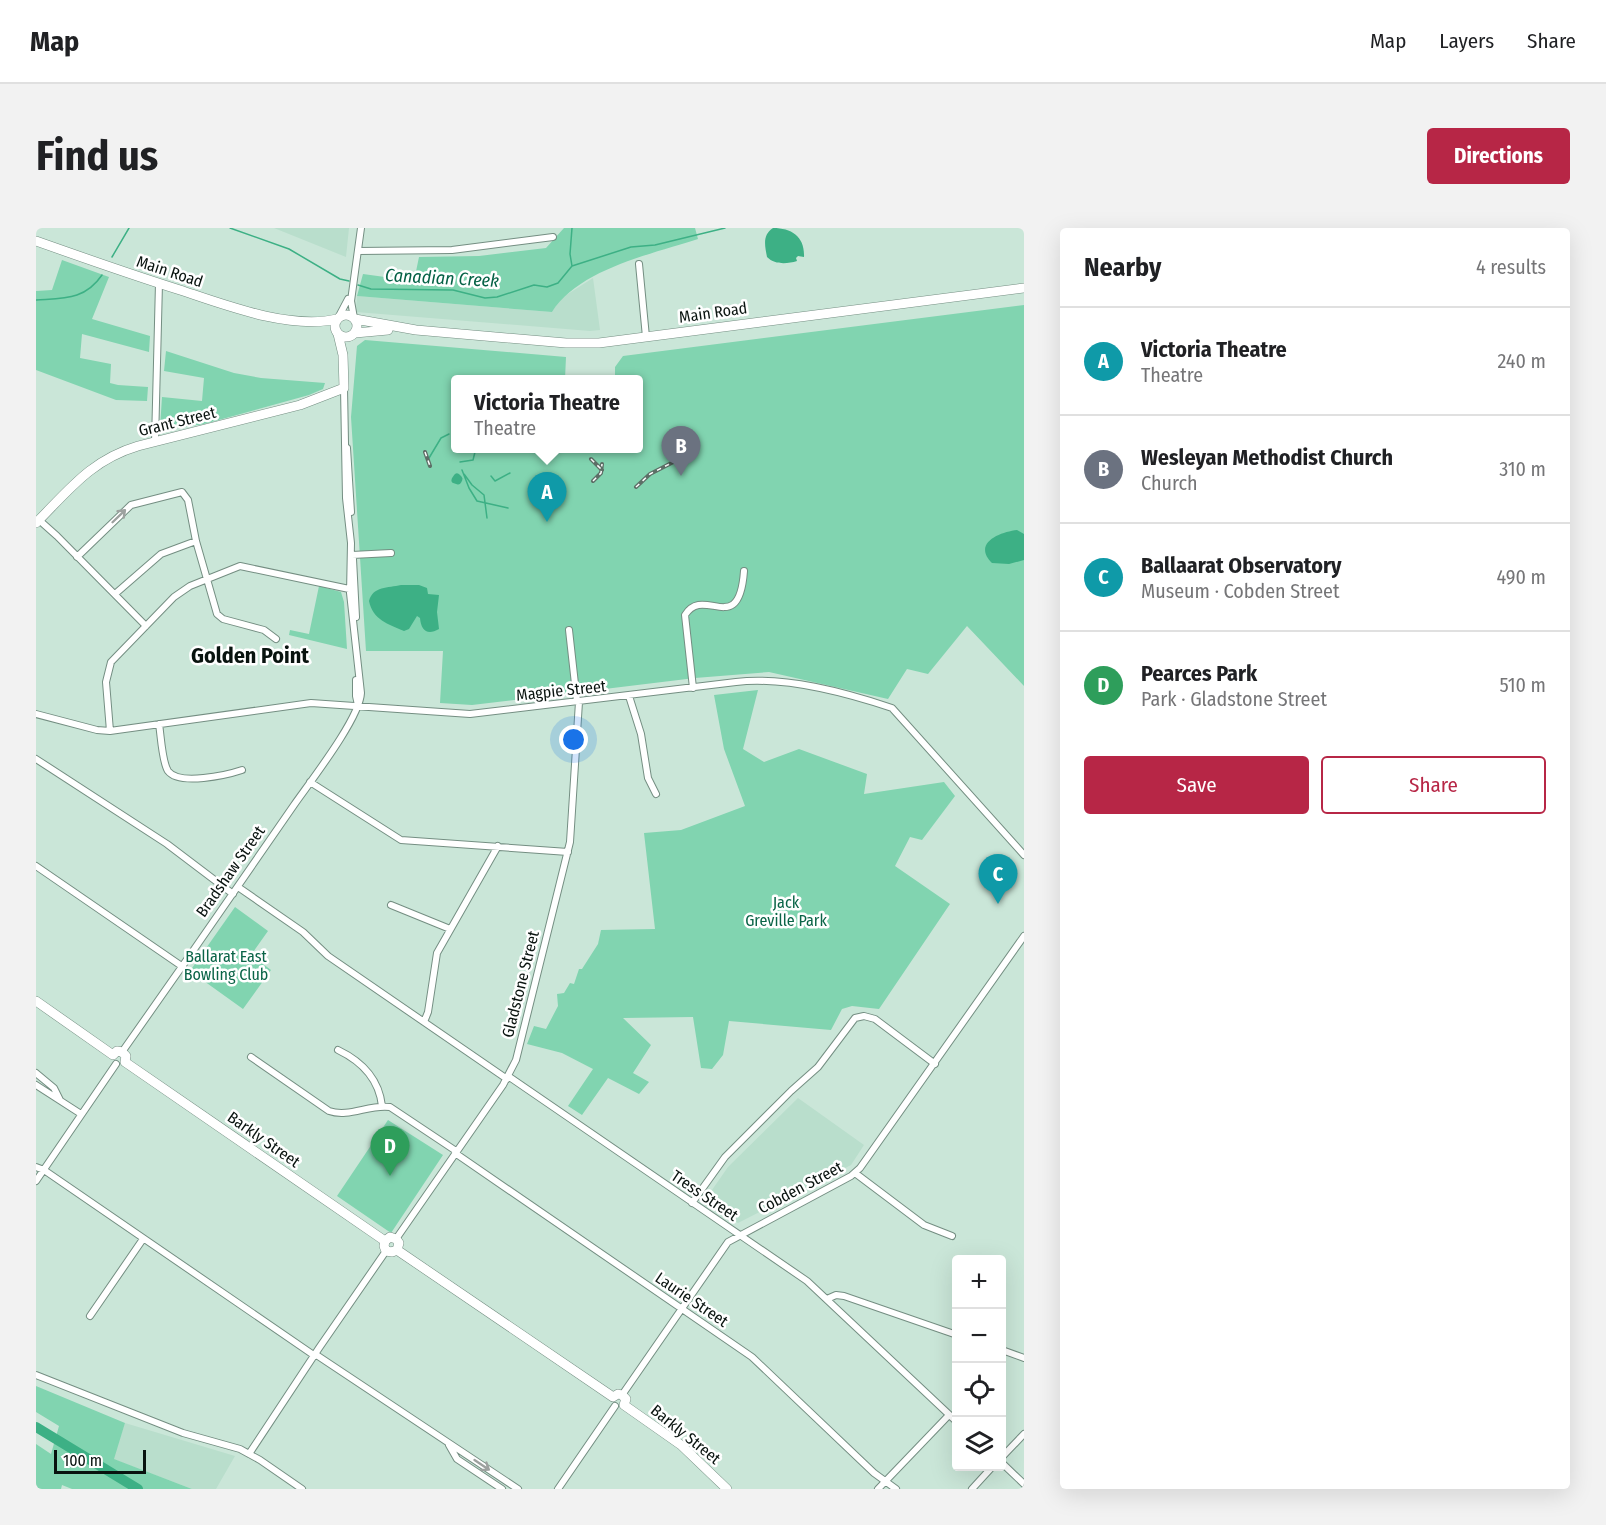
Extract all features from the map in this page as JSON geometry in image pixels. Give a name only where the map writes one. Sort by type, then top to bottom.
[{"type":"main road","name":"Main Road","points":[[36,241],[241,310],[324,326],[337,333]]},
{"type":"main road","name":"Main Road","points":[[355,318],[406,329],[566,343],[599,343],[754,321],[1024,288]]},
{"type":"main road","points":[[346,315],[355,318],[357,326],[349,346],[344,386],[343,355],[335,326],[338,318],[346,315]]},
{"type":"main road","name":"Main Road","points":[[298,320],[323,321],[338,318]]},
{"type":"main road","name":"Main Road","points":[[355,334],[406,329]]},
{"type":"main road","points":[[337,333],[348,337],[355,334]]},
{"type":"main road","name":"Grant Street","points":[[38,519],[98,463],[121,452],[300,405],[344,386]]},
{"type":"main road","name":"Barkly Street","points":[[36,1001],[386,1246]]},
{"type":"main road","points":[[390,1237],[399,1243],[398,1250],[392,1252],[386,1246],[390,1237]]},
{"type":"main road","name":"Barkly Street","points":[[398,1250],[681,1445],[728,1489]]},
{"type":"street","points":[[355,318],[351,304],[361,228]]},
{"type":"street","points":[[358,251],[452,250],[553,237]]},
{"type":"street","points":[[639,264],[646,337]]},
{"type":"street","points":[[155,442],[159,283]]},
{"type":"street","points":[[338,318],[352,290]]},
{"type":"street","points":[[344,386],[352,590]]},
{"type":"street","points":[[77,557],[131,505],[180,492],[184,493],[188,500],[196,541],[219,617],[262,630],[276,639]]},
{"type":"street","points":[[38,519],[146,626]]},
{"type":"street","points":[[115,594],[157,557],[169,550],[196,541]]},
{"type":"street","points":[[351,543],[352,590],[356,607],[356,696],[359,706]]},
{"type":"street","points":[[352,555],[391,553]]},
{"type":"street","points":[[110,731],[106,682],[111,663],[179,592],[237,566],[352,590]]},
{"type":"street","points":[[693,688],[685,615],[691,607],[698,605],[722,608],[733,604],[742,589],[744,571]]},
{"type":"street","name":"Gladstone Street","points":[[396,1239],[508,1077],[516,1060],[568,852],[571,831],[578,702],[569,630]]},
{"type":"street","name":"Magpie Street","points":[[36,714],[97,730],[110,731],[311,703],[470,714],[768,680],[859,698],[892,708],[1024,855]]},
{"type":"street","points":[[629,696],[641,734],[648,778],[656,794]]},
{"type":"street","name":"Bradshaw Street","points":[[36,1181],[310,782],[359,706]]},
{"type":"street","points":[[159,724],[165,764],[171,774],[177,778],[228,775],[242,770]]},
{"type":"street","points":[[36,759],[167,844],[233,894]]},
{"type":"street","points":[[310,782],[401,840],[568,852]]},
{"type":"street","points":[[424,1022],[428,1012],[435,957],[498,846]]},
{"type":"street","points":[[36,866],[183,967]]},
{"type":"street","name":"Tress Street","points":[[238,887],[303,932],[328,956],[807,1281],[952,1418]]},
{"type":"street","points":[[392,905],[450,928]]},
{"type":"street","name":"Cobden Street","points":[[558,1489],[724,1246],[740,1234],[855,1173],[935,1064],[1024,936]]},
{"type":"street","points":[[692,1203],[724,1157],[791,1090],[818,1067],[851,1021],[861,1016],[872,1018],[935,1064]]},
{"type":"street","points":[[251,1057],[331,1112],[342,1113],[382,1106],[380,1090],[371,1074],[339,1050]]},
{"type":"street","points":[[36,1073],[54,1088],[60,1101]]},
{"type":"street","points":[[36,1085],[81,1114]]},
{"type":"street","name":"Laurie Street","points":[[382,1106],[394,1108],[757,1360],[830,1432],[896,1489]]},
{"type":"street","points":[[36,1167],[44,1170],[315,1355],[518,1489]]},
{"type":"street","points":[[855,1173],[925,1226],[952,1236]]},
{"type":"street","points":[[90,1316],[143,1239]]},
{"type":"street","points":[[249,1454],[386,1246]]},
{"type":"street","points":[[827,1299],[836,1295],[844,1296],[952,1333]]},
{"type":"street","points":[[1006,1351],[1024,1358]]},
{"type":"street","points":[[36,1375],[183,1433],[227,1445],[249,1454],[302,1489]]},
{"type":"street","points":[[879,1489],[949,1415]]},
{"type":"street","points":[[1006,1454],[1024,1434]]},
{"type":"street","points":[[447,1442],[458,1459],[502,1489]]},
{"type":"street","points":[[1006,1467],[1024,1485]]},
{"type":"street","points":[[972,1489],[989,1471]]},
{"type":"shaded area","points":[[274,228],[349,228],[346,257]]},
{"type":"shaded area","points":[[773,228],[780,228],[796,235],[802,244],[804,257],[798,256],[797,261],[777,263],[767,257],[766,237]]},
{"type":"shaded area","points":[[593,278],[600,330],[356,312],[357,296],[552,312],[560,299]]},
{"type":"shaded area","points":[[1017,530],[1024,534],[1024,560],[1009,564],[992,563],[985,550],[987,544],[996,536]]},
{"type":"shaded area","points":[[419,585],[427,588],[428,594],[439,595],[437,612],[439,629],[431,632],[425,631],[417,616],[409,629],[404,631],[382,620],[374,613],[369,601],[371,596],[382,588]]},
{"type":"shaded area","points":[[798,1098],[864,1145],[851,1165],[738,1223],[705,1200],[728,1167]]},
{"type":"shaded area","points":[[125,1423],[235,1456],[216,1489],[192,1489],[113,1459]]},
{"type":"green space","points":[[564,228],[695,228],[698,239],[639,257],[598,274],[564,297],[552,312],[357,296],[363,274],[414,281],[419,257],[479,256],[546,248]]},
{"type":"green space","points":[[62,260],[109,277],[92,319],[150,336],[149,352],[82,334],[80,358],[111,364],[110,383],[148,387],[147,401],[116,400],[36,370],[36,291],[52,290]]},
{"type":"green space","points":[[1024,305],[1024,686],[967,626],[928,674],[907,669],[888,699],[769,672],[695,678],[472,705],[440,703],[443,651],[366,651],[351,417],[357,346],[365,340],[566,357],[565,375],[451,375],[451,453],[643,453],[643,375],[615,375],[615,367],[623,356]]},
{"type":"green space","points":[[166,351],[234,373],[261,378],[325,383],[323,389],[309,395],[204,424],[164,430],[160,428],[162,397],[202,401],[204,378],[164,371]]},
{"type":"green space","points":[[319,586],[341,592],[344,602],[347,649],[289,635],[290,630],[309,634]]},
{"type":"green space","name":"Jack Greville Park","points":[[758,690],[743,749],[764,762],[799,749],[867,774],[864,794],[944,782],[955,796],[922,840],[910,837],[895,866],[950,904],[879,1009],[852,1006],[842,1009],[831,1030],[729,1021],[723,1055],[712,1069],[701,1068],[693,1017],[623,1018],[651,1045],[633,1073],[649,1082],[639,1094],[608,1078],[582,1115],[568,1106],[593,1069],[562,1053],[527,1044],[534,1026],[546,1029],[558,1006],[557,994],[564,993],[570,983],[574,984],[579,969],[582,969],[598,944],[601,930],[655,929],[644,833],[681,830],[745,806],[724,749],[714,695]]},
{"type":"green space","name":"Ballarat East Bowling Club","points":[[235,907],[268,931],[251,955],[271,970],[243,1009],[190,971]]},
{"type":"green space","points":[[388,1120],[443,1155],[391,1233],[337,1196]]},
{"type":"green space","points":[[36,1386],[125,1423],[114,1459],[192,1489],[72,1489],[62,1485],[61,1489],[36,1489],[36,1444],[51,1454],[59,1426],[36,1412]]},
{"type":"waterway","name":"Canadian Creek","points":[[112,257],[129,228]]},
{"type":"waterway","name":"Canadian Creek","points":[[230,228],[289,249],[340,279],[349,281]]},
{"type":"waterway","points":[[572,228],[570,254],[572,266]]},
{"type":"waterway","name":"Canadian Creek","points":[[358,285],[371,289],[453,290],[485,298],[497,297],[534,285],[547,287],[558,283],[572,266],[631,247],[655,245],[725,228]]},
{"type":"waterway","name":"Canadian Creek","points":[[36,300],[65,298],[81,293],[102,275]]},
{"type":"waterway","points":[[429,458],[441,438],[449,434]]},
{"type":"waterway","points":[[460,462],[473,460],[475,453]]},
{"type":"waterway","points":[[462,470],[477,501],[508,508]]},
{"type":"waterway","points":[[491,476],[495,481],[510,473]]},
{"type":"waterway","points":[[464,474],[484,495],[487,518]]},
{"type":"waterway","points":[[457,477],[459,479],[458,481],[455,480],[457,477]]},
{"type":"waterway","points":[[36,1427],[138,1489]]},
{"type":"railway","points":[[425,452],[430,466]]},
{"type":"railway","points":[[636,487],[650,474],[689,454]]},
{"type":"railway","points":[[591,459],[602,470]]},
{"type":"railway","points":[[593,481],[601,473],[602,464]]},
{"type":"place","name":"Wesleyan Methodist Church","points":[[681,476]]},
{"type":"place","name":"Victoria Theatre","points":[[547,522]]},
{"type":"place","name":"Ballaarat Observatory","points":[[998,904]]},
{"type":"place","name":"Pearces Park","points":[[390,1176]]},
{"type":"district","name":"Golden Point","points":[[250,655]]}]
